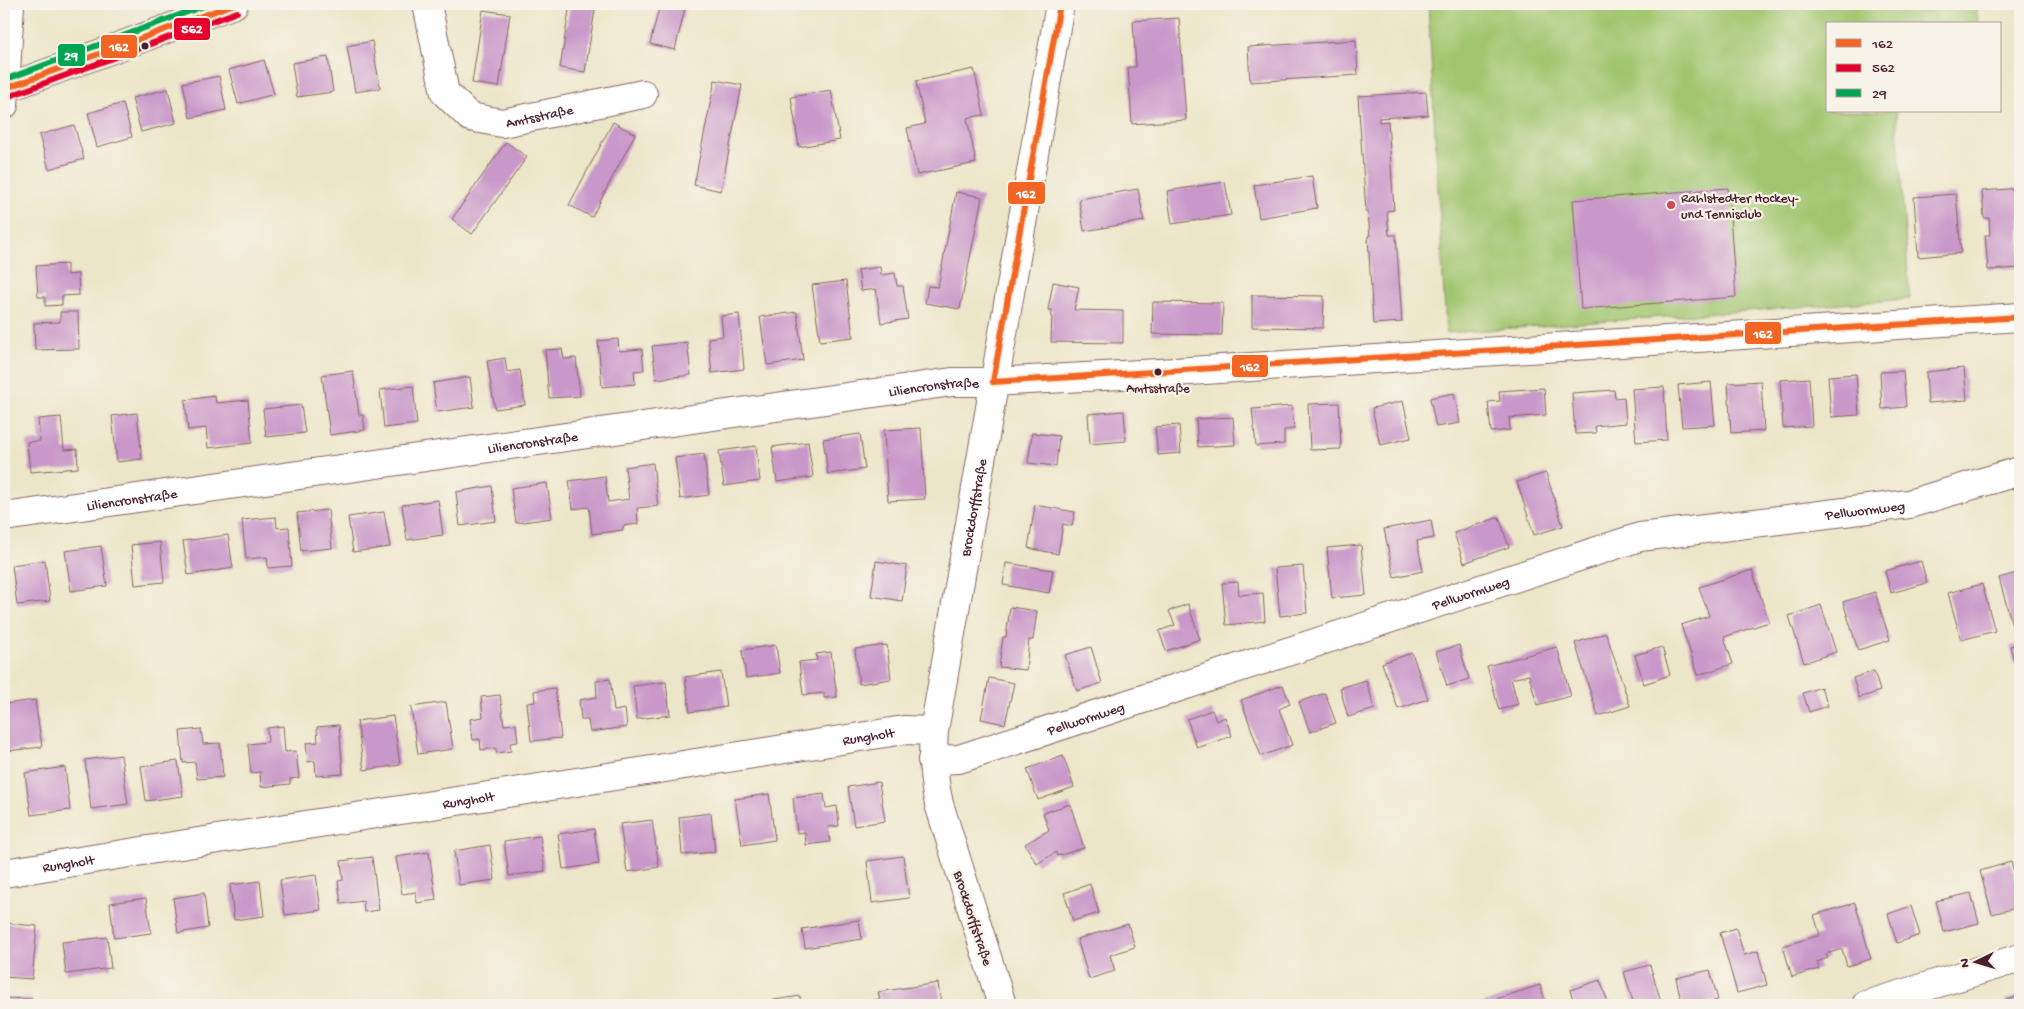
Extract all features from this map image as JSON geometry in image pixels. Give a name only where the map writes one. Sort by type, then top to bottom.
[{"type":"street","points":[[10,4],[4,95],[234,4]]},
{"type":"street","name":"Amtsstraße","points":[[427,4],[445,92],[470,117],[502,123],[644,94]]},
{"type":"street","name":"Brockdorffstraße","points":[[1002,1005],[939,804],[934,784],[932,760],[934,731],[993,382],[1060,4]]},
{"type":"street","name":"Liliencronstraße","points":[[4,517],[952,382],[993,382],[2020,317]]},
{"type":"street","name":"Pellwormweg","points":[[932,760],[959,759],[1640,537],[1908,504],[2020,471]]},
{"type":"street","name":"Rungholt","points":[[4,873],[904,730],[934,731]]},
{"type":"street","points":[[1866,1005],[2020,958]]},
{"type":"green space","name":"Rahlstedter Hockey- und Tennisclub","points":[[1428,4],[1977,4],[1978,22],[1826,22],[1826,112],[1896,112],[1910,299],[1446,333]]},
{"type":"building","points":[[570,4],[596,4],[585,72],[560,68]]},
{"type":"building","points":[[660,4],[686,4],[675,50],[650,44]]},
{"type":"building","points":[[483,10],[510,14],[499,87],[472,83]]},
{"type":"building","points":[[1179,18],[1186,120],[1132,124],[1128,67],[1136,67],[1133,21]]},
{"type":"building","points":[[1356,40],[1358,75],[1250,82],[1248,47]]},
{"type":"building","points":[[372,41],[380,88],[355,92],[347,46]]},
{"type":"building","points":[[328,57],[333,92],[297,97],[292,63]]},
{"type":"building","points":[[264,60],[274,94],[238,104],[229,70]]},
{"type":"building","points":[[974,69],[984,115],[967,118],[976,163],[917,175],[907,128],[925,124],[916,81]]},
{"type":"building","points":[[219,76],[226,110],[190,118],[183,83]]},
{"type":"building","points":[[715,80],[742,85],[721,191],[694,185]]},
{"type":"building","points":[[168,89],[176,123],[141,132],[132,98]]},
{"type":"building","points":[[831,90],[840,140],[799,147],[791,97]]},
{"type":"building","points":[[1426,92],[1428,115],[1379,118],[1379,122],[1388,121],[1394,210],[1387,211],[1389,235],[1396,235],[1402,322],[1373,324],[1368,236],[1370,236],[1368,212],[1366,212],[1358,96]]},
{"type":"building","points":[[123,103],[132,137],[97,147],[88,113]]},
{"type":"building","points":[[613,122],[635,134],[592,217],[569,205]]},
{"type":"building","points":[[74,125],[84,159],[49,169],[39,135]]},
{"type":"building","points":[[506,142],[527,157],[472,234],[452,219]]},
{"type":"building","points":[[1312,176],[1317,208],[1259,218],[1254,185]]},
{"type":"building","points":[[1225,182],[1231,215],[1172,224],[1167,191]]},
{"type":"building","points":[[1728,188],[1736,297],[1581,309],[1573,200]]},
{"type":"building","points":[[2020,188],[2020,268],[1988,270],[1985,235],[1990,235],[1989,218],[1984,218],[1982,191]]},
{"type":"building","points":[[1138,189],[1144,221],[1084,231],[1079,199]]},
{"type":"building","points":[[956,192],[982,197],[960,309],[925,303],[928,286],[938,287]]},
{"type":"building","points":[[1956,194],[1961,253],[1918,257],[1914,197]]},
{"type":"building","points":[[67,264],[67,275],[78,274],[79,295],[62,296],[62,305],[45,306],[45,297],[38,297],[36,266]]},
{"type":"building","points":[[880,267],[881,275],[895,273],[897,286],[903,286],[908,319],[881,323],[876,289],[861,291],[858,270]]},
{"type":"building","points":[[846,281],[853,337],[820,341],[812,285]]},
{"type":"building","points":[[1053,282],[1079,287],[1074,310],[1123,311],[1123,343],[1051,342],[1052,310],[1048,310]]},
{"type":"building","points":[[1252,295],[1324,296],[1323,328],[1252,327]]},
{"type":"building","points":[[1153,302],[1223,303],[1222,335],[1152,334]]},
{"type":"building","points":[[60,312],[78,312],[79,349],[35,350],[34,323],[60,322]]},
{"type":"building","points":[[797,312],[803,360],[767,365],[760,317]]},
{"type":"building","points":[[739,314],[744,369],[712,373],[708,338],[723,336],[721,316]]},
{"type":"building","points":[[618,339],[619,351],[642,349],[644,370],[634,371],[635,384],[602,387],[598,341]]},
{"type":"building","points":[[687,342],[691,375],[656,379],[652,346]]},
{"type":"building","points":[[562,349],[564,359],[576,358],[580,396],[549,398],[545,350]]},
{"type":"building","points":[[505,358],[507,372],[520,370],[525,405],[495,409],[487,361]]},
{"type":"building","points":[[1964,368],[1967,400],[1928,403],[1926,372]]},
{"type":"building","points":[[353,371],[359,415],[363,415],[365,430],[330,435],[322,375]]},
{"type":"building","points":[[1903,371],[1906,407],[1882,409],[1880,372]]},
{"type":"building","points":[[1856,374],[1859,415],[1831,417],[1828,376]]},
{"type":"building","points":[[470,377],[474,407],[437,412],[433,383]]},
{"type":"building","points":[[1809,378],[1812,426],[1783,428],[1780,380]]},
{"type":"building","points":[[1761,381],[1764,431],[1731,433],[1728,383]]},
{"type":"building","points":[[1711,382],[1715,425],[1682,427],[1678,385]]},
{"type":"building","points":[[413,386],[417,424],[384,428],[380,390]]},
{"type":"building","points":[[1664,387],[1667,440],[1636,442],[1632,389]]},
{"type":"building","points":[[1544,388],[1546,415],[1509,418],[1510,430],[1491,432],[1488,402],[1500,401],[1499,391]]},
{"type":"building","points":[[1614,390],[1615,398],[1624,397],[1626,423],[1595,426],[1596,433],[1575,434],[1572,393]]},
{"type":"building","points":[[1454,393],[1460,423],[1436,427],[1430,398]]},
{"type":"building","points":[[215,396],[216,403],[248,400],[252,443],[208,448],[206,428],[188,430],[185,400]]},
{"type":"building","points":[[1403,401],[1411,438],[1380,445],[1372,408]]},
{"type":"building","points":[[1339,403],[1341,449],[1310,450],[1308,404]]},
{"type":"building","points":[[301,405],[305,433],[266,437],[263,409]]},
{"type":"building","points":[[1292,406],[1294,429],[1284,430],[1284,444],[1256,446],[1252,409]]},
{"type":"building","points":[[1124,411],[1126,441],[1090,444],[1088,414]]},
{"type":"building","points":[[137,413],[142,459],[117,462],[112,416]]},
{"type":"building","points":[[61,417],[64,450],[77,449],[78,468],[30,472],[27,442],[40,441],[38,419]]},
{"type":"building","points":[[1233,417],[1235,445],[1198,447],[1196,419]]},
{"type":"building","points":[[1179,425],[1181,453],[1158,455],[1155,427]]},
{"type":"building","points":[[921,428],[925,499],[888,501],[884,430]]},
{"type":"building","points":[[1032,433],[1059,436],[1056,466],[1028,463]]},
{"type":"building","points":[[860,434],[865,469],[828,474],[823,439]]},
{"type":"building","points":[[808,442],[813,477],[777,482],[772,447]]},
{"type":"building","points":[[756,446],[760,481],[724,486],[719,451]]},
{"type":"building","points":[[704,454],[709,495],[680,499],[675,458]]},
{"type":"building","points":[[653,463],[658,506],[637,508],[638,524],[623,526],[623,530],[592,534],[589,507],[573,509],[569,481],[605,476],[608,502],[629,499],[625,467]]},
{"type":"building","points":[[1546,473],[1563,526],[1534,535],[1517,482]]},
{"type":"building","points":[[547,483],[552,518],[516,523],[511,488]]},
{"type":"building","points":[[492,486],[496,521],[460,526],[456,492]]},
{"type":"building","points":[[438,500],[443,535],[407,540],[402,505]]},
{"type":"building","points":[[1035,505],[1075,512],[1072,526],[1063,524],[1058,554],[1028,548]]},
{"type":"building","points":[[328,510],[332,548],[301,551],[297,513]]},
{"type":"building","points":[[384,512],[390,547],[353,552],[348,517]]},
{"type":"building","points":[[276,517],[277,528],[289,527],[292,566],[268,568],[267,557],[246,559],[242,520]]},
{"type":"building","points":[[1499,517],[1509,547],[1464,563],[1454,533]]},
{"type":"building","points":[[1431,520],[1434,538],[1417,541],[1423,571],[1394,577],[1384,529]]},
{"type":"building","points":[[228,535],[233,568],[188,575],[183,541]]},
{"type":"building","points":[[160,542],[164,582],[135,585],[131,545]]},
{"type":"building","points":[[1361,545],[1366,595],[1332,598],[1327,548]]},
{"type":"building","points":[[101,546],[107,586],[71,591],[65,551]]},
{"type":"building","points":[[45,560],[50,601],[17,605],[12,565]]},
{"type":"building","points":[[876,561],[907,566],[902,601],[871,596]]},
{"type":"building","points":[[1921,561],[1927,583],[1891,593],[1885,571]]},
{"type":"building","points":[[1006,563],[1053,570],[1049,593],[1003,585]]},
{"type":"building","points":[[1303,566],[1307,613],[1280,616],[1275,568]]},
{"type":"building","points":[[1752,570],[1769,622],[1724,637],[1733,664],[1698,675],[1681,625],[1709,616],[1699,587]]},
{"type":"building","points":[[2020,572],[2020,623],[2012,625],[1999,578]]},
{"type":"building","points":[[1238,582],[1239,595],[1263,593],[1265,621],[1226,625],[1222,583]]},
{"type":"building","points":[[1982,584],[1995,631],[1961,640],[1948,593]]},
{"type":"building","points":[[1875,592],[1890,640],[1858,650],[1843,602]]},
{"type":"building","points":[[1188,604],[1200,639],[1166,651],[1159,631],[1175,625],[1169,611]]},
{"type":"building","points":[[1821,605],[1836,652],[1804,663],[1789,616]]},
{"type":"building","points":[[1010,607],[1037,611],[1033,640],[1029,640],[1026,670],[999,667]]},
{"type":"building","points":[[1606,633],[1630,706],[1598,716],[1575,643]]},
{"type":"building","points":[[2020,644],[2020,664],[2015,665],[2010,646]]},
{"type":"building","points":[[776,645],[780,673],[746,678],[742,650]]},
{"type":"building","points":[[887,645],[891,679],[859,684],[855,649]]},
{"type":"building","points":[[1459,645],[1469,679],[1447,686],[1436,652]]},
{"type":"building","points":[[1091,647],[1102,683],[1077,691],[1065,655]]},
{"type":"building","points":[[1557,647],[1571,696],[1537,705],[1529,675],[1511,679],[1518,704],[1499,710],[1487,666]]},
{"type":"building","points":[[1662,647],[1670,675],[1644,684],[1635,655]]},
{"type":"building","points":[[831,652],[837,697],[824,698],[824,693],[803,695],[799,662],[817,660],[816,654]]},
{"type":"building","points":[[1412,653],[1428,699],[1398,709],[1382,663]]},
{"type":"building","points":[[1874,671],[1880,691],[1859,698],[1853,678]]},
{"type":"building","points":[[721,672],[726,707],[690,712],[685,677]]},
{"type":"building","points":[[989,678],[1014,683],[1005,724],[981,719]]},
{"type":"building","points":[[610,679],[614,711],[625,709],[627,727],[590,732],[588,720],[581,720],[579,700],[597,697],[596,681]]},
{"type":"building","points":[[1366,680],[1375,709],[1348,717],[1340,688]]},
{"type":"building","points":[[666,682],[670,715],[637,719],[633,686]]},
{"type":"building","points":[[1283,685],[1290,704],[1279,709],[1292,745],[1261,756],[1241,700]]},
{"type":"building","points":[[1821,687],[1828,706],[1809,712],[1803,693]]},
{"type":"building","points":[[555,688],[561,738],[531,741],[527,703],[535,702],[534,691]]},
{"type":"building","points":[[1325,693],[1336,723],[1310,732],[1299,702]]},
{"type":"building","points":[[500,695],[504,725],[516,724],[518,742],[510,743],[511,751],[496,753],[496,748],[481,750],[480,739],[473,740],[470,719],[483,717],[481,697]]},
{"type":"building","points":[[35,700],[42,747],[7,751],[4,729],[4,704]]},
{"type":"building","points":[[446,702],[453,749],[418,754],[411,707]]},
{"type":"building","points":[[1212,710],[1216,721],[1225,717],[1232,736],[1197,748],[1187,719]]},
{"type":"building","points":[[393,716],[400,765],[364,770],[357,721]]},
{"type":"building","points":[[339,725],[343,774],[316,776],[315,761],[308,762],[306,743],[318,742],[317,727]]},
{"type":"building","points":[[283,726],[285,752],[296,751],[299,778],[290,779],[290,784],[261,787],[260,772],[251,773],[248,744],[268,742],[267,728]]},
{"type":"building","points":[[201,729],[203,744],[220,743],[223,777],[197,779],[195,762],[183,763],[180,731]]},
{"type":"building","points":[[121,755],[128,804],[91,809],[85,760]]},
{"type":"building","points":[[1063,756],[1074,787],[1038,800],[1027,769]]},
{"type":"building","points":[[178,761],[183,796],[146,801],[141,766]]},
{"type":"building","points":[[65,767],[70,810],[31,815],[25,773]]},
{"type":"building","points":[[879,782],[885,821],[854,826],[848,787]]},
{"type":"building","points":[[769,794],[775,840],[742,845],[735,799]]},
{"type":"building","points":[[824,794],[826,808],[837,806],[839,826],[828,827],[830,842],[806,845],[805,832],[797,833],[793,798]]},
{"type":"building","points":[[1070,804],[1084,848],[1057,856],[1056,852],[1037,864],[1025,844],[1049,830],[1043,813]]},
{"type":"building","points":[[711,813],[715,852],[682,855],[679,817]]},
{"type":"building","points":[[652,820],[659,867],[627,872],[620,824]]},
{"type":"building","points":[[594,829],[599,864],[563,869],[558,834]]},
{"type":"building","points":[[540,836],[545,871],[509,876],[504,841]]},
{"type":"building","points":[[490,845],[495,880],[459,885],[454,851]]},
{"type":"building","points":[[429,852],[436,900],[417,903],[416,892],[402,894],[396,857]]},
{"type":"building","points":[[903,856],[909,898],[872,903],[867,861]]},
{"type":"building","points":[[372,857],[379,910],[364,912],[363,901],[341,904],[338,881],[343,880],[341,861]]},
{"type":"building","points":[[2011,862],[2020,894],[2020,907],[1992,914],[1980,871]]},
{"type":"building","points":[[316,875],[321,910],[285,915],[280,880]]},
{"type":"building","points":[[260,881],[264,916],[234,920],[230,885]]},
{"type":"building","points":[[1090,884],[1099,913],[1073,921],[1064,893]]},
{"type":"building","points":[[204,893],[208,928],[178,933],[173,898]]},
{"type":"building","points":[[1971,893],[1979,923],[1944,932],[1936,901]]},
{"type":"building","points":[[146,898],[151,933],[114,938],[110,903]]},
{"type":"building","points":[[1855,903],[1871,959],[1847,966],[1842,949],[1826,954],[1828,958],[1817,962],[1819,969],[1792,977],[1783,946],[1820,935],[1814,915]]},
{"type":"building","points":[[1911,906],[1920,935],[1897,943],[1888,914]]},
{"type":"building","points":[[859,920],[862,939],[805,948],[802,929]]},
{"type":"building","points":[[4,923],[37,926],[32,979],[4,977]]},
{"type":"building","points":[[1128,924],[1135,947],[1110,955],[1115,971],[1089,979],[1077,939]]},
{"type":"building","points":[[1736,928],[1744,955],[1758,951],[1767,985],[1737,993],[1720,933]]},
{"type":"building","points":[[107,937],[111,968],[66,974],[62,942]]},
{"type":"building","points":[[1650,965],[1662,1005],[1634,1005],[1624,972]]},
{"type":"building","points":[[1710,970],[1718,1000],[1698,1005],[1682,1005],[1676,978]]},
{"type":"building","points":[[1600,980],[1609,1005],[1575,1005],[1570,990]]},
{"type":"building","points":[[938,983],[941,1005],[844,1005],[880,999],[878,992]]},
{"type":"building","points":[[1540,985],[1547,1005],[1478,1005]]},
{"type":"building","points":[[800,996],[801,1005],[762,1005],[762,1002]]},
{"type":"building","points":[[2020,996],[2020,1005],[2007,1005],[2006,1000]]},
{"type":"building","points":[[4,998],[32,999],[31,1005],[4,1005]]},
{"type":"transit line","name":"29","points":[[4,80],[209,4]]},
{"type":"transit line","name":"162","points":[[4,89],[234,4]]},
{"type":"transit line","name":"162","points":[[993,382],[1060,4]]},
{"type":"transit line","name":"562","points":[[7,97],[237,12]]},
{"type":"transit line","name":"162","points":[[993,382],[2020,317]]},
{"type":"place","name":"Rahlstedter Hockey- und Tennisclub","points":[[1671,205]]},
{"type":"place","name":"Amtsstraße","points":[[1158,372]]}]
